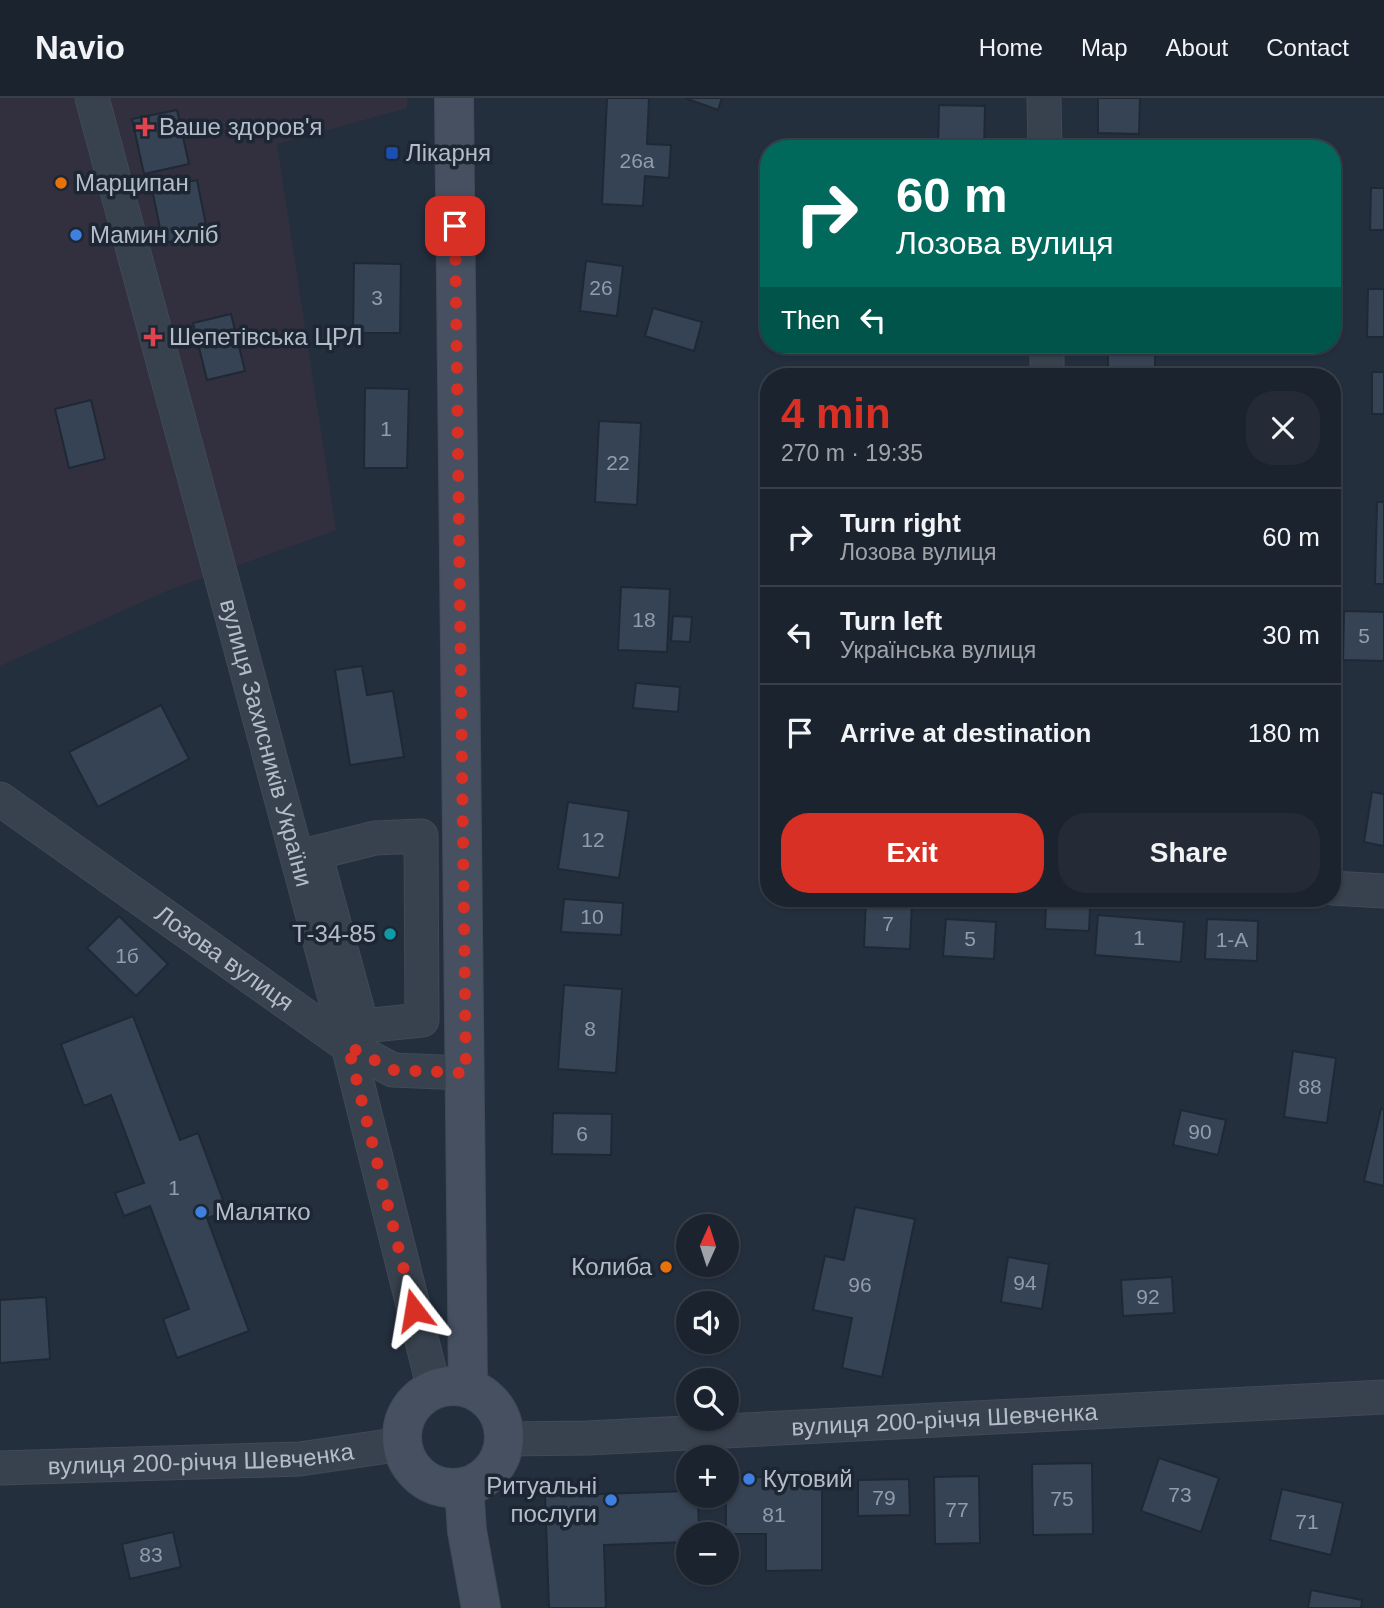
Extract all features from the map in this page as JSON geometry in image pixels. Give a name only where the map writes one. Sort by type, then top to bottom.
[{"type":"main road","points":[[451,1388],[466,1073],[454,98]]},
{"type":"main road","points":[[451,1388],[483,1395],[495,1407],[502,1422],[504,1439],[501,1456],[492,1470],[479,1481],[464,1487],[447,1487],[431,1483],[417,1473],[407,1460],[402,1444],[402,1427],[408,1411],[419,1398],[451,1388]]},
{"type":"main road","points":[[464,1487],[467,1531],[481,1608]]},
{"type":"street","name":"вулиця Захисників України","points":[[92,98],[348,1046],[451,1388]]},
{"type":"street","points":[[1044,98],[1045,140]]},
{"type":"street","name":"Лозова вулиця","points":[[0,799],[348,1046],[393,1070],[466,1073]]},
{"type":"street","points":[[421,836],[422,1020],[362,1026],[315,853],[375,838],[421,836]]},
{"type":"street","points":[[1341,889],[1384,891]]},
{"type":"street","name":"вулиця 200-річчя Шевченка","points":[[504,1439],[588,1438],[1384,1397]]},
{"type":"street","name":"вулиця 200-річчя Шевченка","points":[[0,1468],[300,1459],[402,1444]]},
{"type":"shaded area","name":"Шепетівська ЦРЛ","points":[[0,98],[407,98],[407,108],[277,144],[336,530],[164,592],[0,666]]},
{"type":"building","points":[[607,98],[649,98],[647,144],[671,145],[669,178],[645,176],[643,206],[602,204]]},
{"type":"building","points":[[685,98],[722,98],[718,110]]},
{"type":"building","points":[[1098,98],[1140,98],[1139,134],[1098,133]]},
{"type":"building","points":[[939,105],[985,106],[984,140],[938,140]]},
{"type":"building","points":[[177,110],[189,164],[144,174],[132,119]]},
{"type":"building","points":[[197,180],[208,235],[163,243],[152,189]]},
{"type":"building","points":[[1371,188],[1384,188],[1384,230],[1370,230]]},
{"type":"building","points":[[586,261],[623,266],[617,316],[580,311]]},
{"type":"building","points":[[354,263],[401,264],[400,333],[353,333]]},
{"type":"building","points":[[1368,289],[1384,289],[1384,337],[1367,337]]},
{"type":"building","points":[[653,308],[702,322],[694,351],[645,336]]},
{"type":"building","points":[[231,314],[245,371],[207,380],[193,323]]},
{"type":"building","points":[[1108,354],[1155,355],[1155,368],[1108,368]]},
{"type":"building","points":[[1372,372],[1384,372],[1384,414],[1372,414]]},
{"type":"building","points":[[365,388],[409,389],[407,468],[364,468]]},
{"type":"building","points":[[91,400],[105,459],[69,468],[55,409]]},
{"type":"building","points":[[599,421],[641,423],[637,505],[595,502]]},
{"type":"building","points":[[1377,502],[1384,502],[1384,584],[1375,584]]},
{"type":"building","points":[[621,587],[670,589],[667,652],[618,650]]},
{"type":"building","points":[[1344,611],[1384,612],[1384,661],[1343,660]]},
{"type":"building","points":[[673,616],[692,617],[690,642],[671,641]]},
{"type":"building","points":[[362,666],[367,695],[393,691],[404,757],[350,765],[335,670]]},
{"type":"building","points":[[636,683],[680,687],[678,712],[633,708]]},
{"type":"building","points":[[161,705],[189,759],[98,807],[69,752]]},
{"type":"building","points":[[1372,792],[1384,794],[1384,846],[1364,842]]},
{"type":"building","points":[[568,802],[629,811],[619,878],[558,869]]},
{"type":"building","points":[[564,899],[623,903],[621,935],[561,932]]},
{"type":"building","points":[[866,907],[912,907],[910,949],[864,947]]},
{"type":"building","points":[[1046,907],[1090,908],[1089,931],[1045,929]]},
{"type":"building","points":[[1098,915],[1184,922],[1181,962],[1095,955]]},
{"type":"building","points":[[119,916],[168,964],[136,996],[87,948]]},
{"type":"building","points":[[946,919],[996,922],[994,959],[943,956]]},
{"type":"building","points":[[1207,919],[1258,921],[1257,961],[1205,959]]},
{"type":"building","points":[[564,985],[622,989],[616,1073],[558,1069]]},
{"type":"building","points":[[133,1016],[180,1140],[198,1133],[227,1211],[207,1218],[249,1331],[177,1358],[163,1319],[189,1309],[150,1206],[124,1216],[115,1193],[144,1183],[111,1095],[84,1106],[61,1044]]},
{"type":"building","points":[[1293,1051],[1336,1058],[1327,1123],[1284,1117]]},
{"type":"building","points":[[1381,1109],[1384,1109],[1384,1186],[1364,1181]]},
{"type":"building","points":[[1181,1110],[1226,1120],[1218,1155],[1173,1145]]},
{"type":"building","points":[[553,1113],[612,1114],[611,1155],[552,1154]]},
{"type":"building","points":[[855,1207],[915,1219],[882,1377],[842,1368],[852,1318],[813,1310],[825,1256],[844,1260]]},
{"type":"building","points":[[1008,1257],[1049,1264],[1042,1309],[1001,1302]]},
{"type":"building","points":[[1172,1277],[1174,1313],[1123,1316],[1121,1280]]},
{"type":"building","points":[[46,1297],[50,1359],[0,1363],[0,1300]]},
{"type":"building","points":[[1159,1458],[1219,1478],[1201,1532],[1141,1511]]},
{"type":"building","points":[[1092,1463],[1093,1534],[1033,1535],[1032,1464]]},
{"type":"building","points":[[979,1476],[980,1543],[935,1544],[934,1477]]},
{"type":"building","points":[[739,1477],[822,1477],[822,1570],[766,1571],[766,1534],[739,1534],[739,1522],[726,1522],[726,1508],[739,1508]]},
{"type":"building","points":[[909,1479],[910,1515],[858,1516],[858,1480]]},
{"type":"building","points":[[1282,1489],[1343,1503],[1331,1555],[1270,1540]]},
{"type":"building","points":[[676,1491],[676,1508],[698,1508],[699,1522],[676,1522],[676,1542],[604,1545],[606,1608],[549,1608],[545,1496]]},
{"type":"building","points":[[173,1532],[181,1567],[130,1579],[122,1544]]},
{"type":"building","points":[[1311,1590],[1362,1600],[1361,1608],[1308,1608]]},
{"type":"place","name":"Ваше здоров'я","points":[[145,127]]},
{"type":"place","name":"Лікарня","points":[[392,153]]},
{"type":"place","name":"Марципан","points":[[61,183]]},
{"type":"place","name":"Мамин хліб","points":[[76,235]]},
{"type":"place","name":"Шепетівська ЦРЛ","points":[[153,337]]},
{"type":"place","name":"Т-34-85","points":[[390,934]]},
{"type":"place","name":"Малятко","points":[[201,1212]]},
{"type":"place","name":"Колиба","points":[[666,1267]]},
{"type":"place","name":"Кутовий","points":[[749,1479]]},
{"type":"place","name":"Ритуальні послуги","points":[[611,1500]]},
{"type":"route","points":[[414,1310],[348,1046],[393,1070],[466,1073],[455,226]]}]
